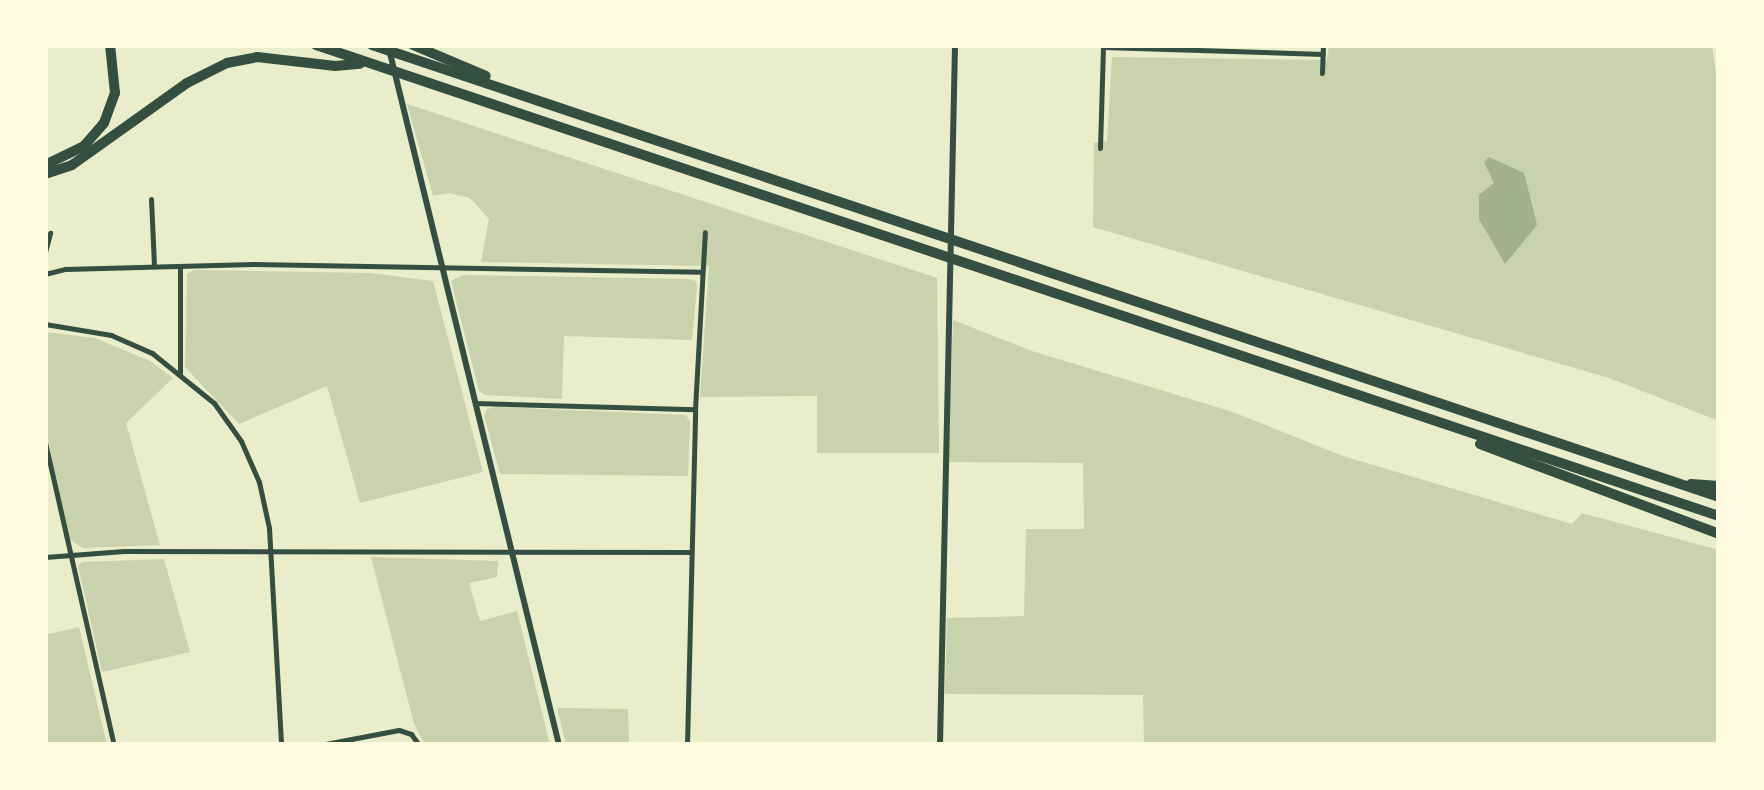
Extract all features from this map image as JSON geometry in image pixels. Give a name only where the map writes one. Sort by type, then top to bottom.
[{"type":"highway","points":[[45,165],[84,146],[104,122],[115,94],[110,45]]},
{"type":"highway","points":[[316,45],[1719,516]]},
{"type":"highway","points":[[372,45],[504,86],[1719,498]]},
{"type":"highway","points":[[415,46],[504,86]]},
{"type":"highway","points":[[45,174],[84,158],[187,83],[228,63],[257,58],[335,66],[367,63]]},
{"type":"highway","points":[[1424,420],[1719,534]]},
{"type":"highway","points":[[1680,484],[1719,486]]},
{"type":"street","points":[[388,45],[559,745]]},
{"type":"street","points":[[940,745],[955,45]]},
{"type":"street","points":[[1322,73],[1323,45]]},
{"type":"street","points":[[1100,148],[1104,46],[1323,54]]},
{"type":"street","points":[[151,199],[154,267]]},
{"type":"street","points":[[45,252],[50,232]]},
{"type":"street","points":[[686,745],[695,409],[705,232]]},
{"type":"street","points":[[180,266],[180,374]]},
{"type":"street","points":[[45,274],[180,266],[702,272]]},
{"type":"street","points":[[45,324],[111,335],[152,353],[214,403],[241,441],[265,504],[282,745]]},
{"type":"street","points":[[474,402],[695,409]]},
{"type":"street","points":[[45,442],[114,745]]},
{"type":"street","points":[[45,557],[124,551],[691,552]]},
{"type":"street","points":[[320,745],[392,730],[411,734],[419,745]]},
{"type":"shaded area","points":[[1329,45],[1712,45],[1719,92],[1719,421],[1609,378],[1093,227],[1094,143],[1107,141],[1112,57],[1327,60]]},
{"type":"shaded area","points":[[407,104],[937,278],[939,453],[817,453],[817,396],[700,397],[709,266],[481,262],[489,219],[470,198],[449,193],[433,196]]},
{"type":"shaded area","points":[[1489,157],[1524,173],[1537,225],[1505,264],[1479,219],[1479,195],[1494,183],[1484,162]]},
{"type":"shaded area","points":[[194,270],[370,273],[433,281],[483,472],[360,503],[327,386],[239,424],[185,367],[187,274]]},
{"type":"shaded area","points":[[463,275],[689,279],[696,281],[697,288],[692,340],[564,336],[562,399],[485,395],[479,391],[451,281]]},
{"type":"shaded area","points":[[953,320],[1032,351],[1233,412],[1343,456],[1572,524],[1582,513],[1719,550],[1719,745],[1144,745],[1143,695],[945,694],[947,618],[1024,616],[1026,529],[1084,529],[1083,463],[948,462]]},
{"type":"shaded area","points":[[45,332],[95,338],[150,361],[173,378],[126,423],[160,545],[83,548],[67,538],[45,422]]},
{"type":"shaded area","points":[[487,409],[686,415],[690,421],[688,476],[500,474],[484,415]]},
{"type":"shaded area","points":[[371,557],[498,561],[497,577],[469,583],[480,621],[517,611],[550,745],[425,745],[414,724]]},
{"type":"shaded area","points":[[164,559],[190,652],[102,672],[78,566],[82,562]]},
{"type":"shaded area","points":[[79,627],[107,745],[45,745],[45,635]]},
{"type":"shaded area","points":[[557,708],[628,709],[629,745],[566,745]]}]
